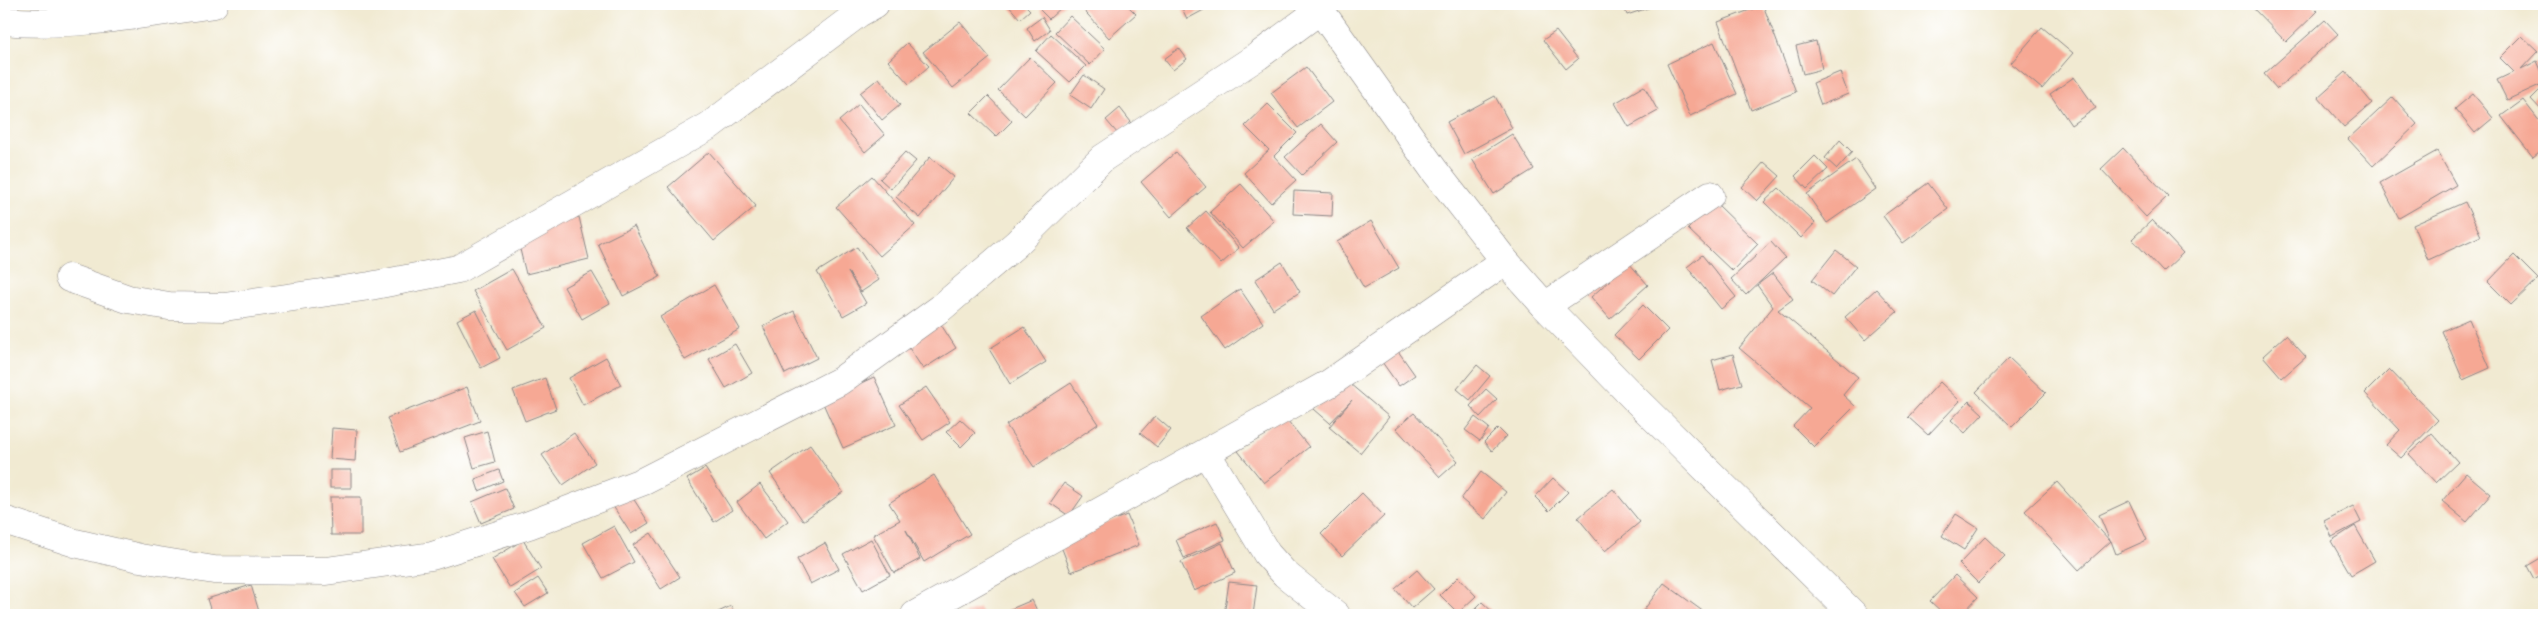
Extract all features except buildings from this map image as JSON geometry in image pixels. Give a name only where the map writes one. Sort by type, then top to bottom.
[{"type":"street","points":[[4,21],[34,24],[132,15],[214,4]]},
{"type":"street","points":[[69,278],[128,299],[160,305],[224,307],[370,286],[458,269],[708,126],[859,13],[875,4]]},
{"type":"street","points":[[4,520],[75,543],[140,558],[214,570],[326,571],[432,556],[529,525],[635,484],[840,381],[956,295],[1016,244],[1103,158],[1258,56],[1318,7],[1434,170],[1505,261],[1545,306],[1854,615]]},
{"type":"street","points":[[1545,306],[1710,195]]},
{"type":"street","points":[[915,615],[1207,454],[1330,383],[1505,261]]},
{"type":"street","points":[[1207,454],[1267,554],[1285,574],[1336,615]]}]
